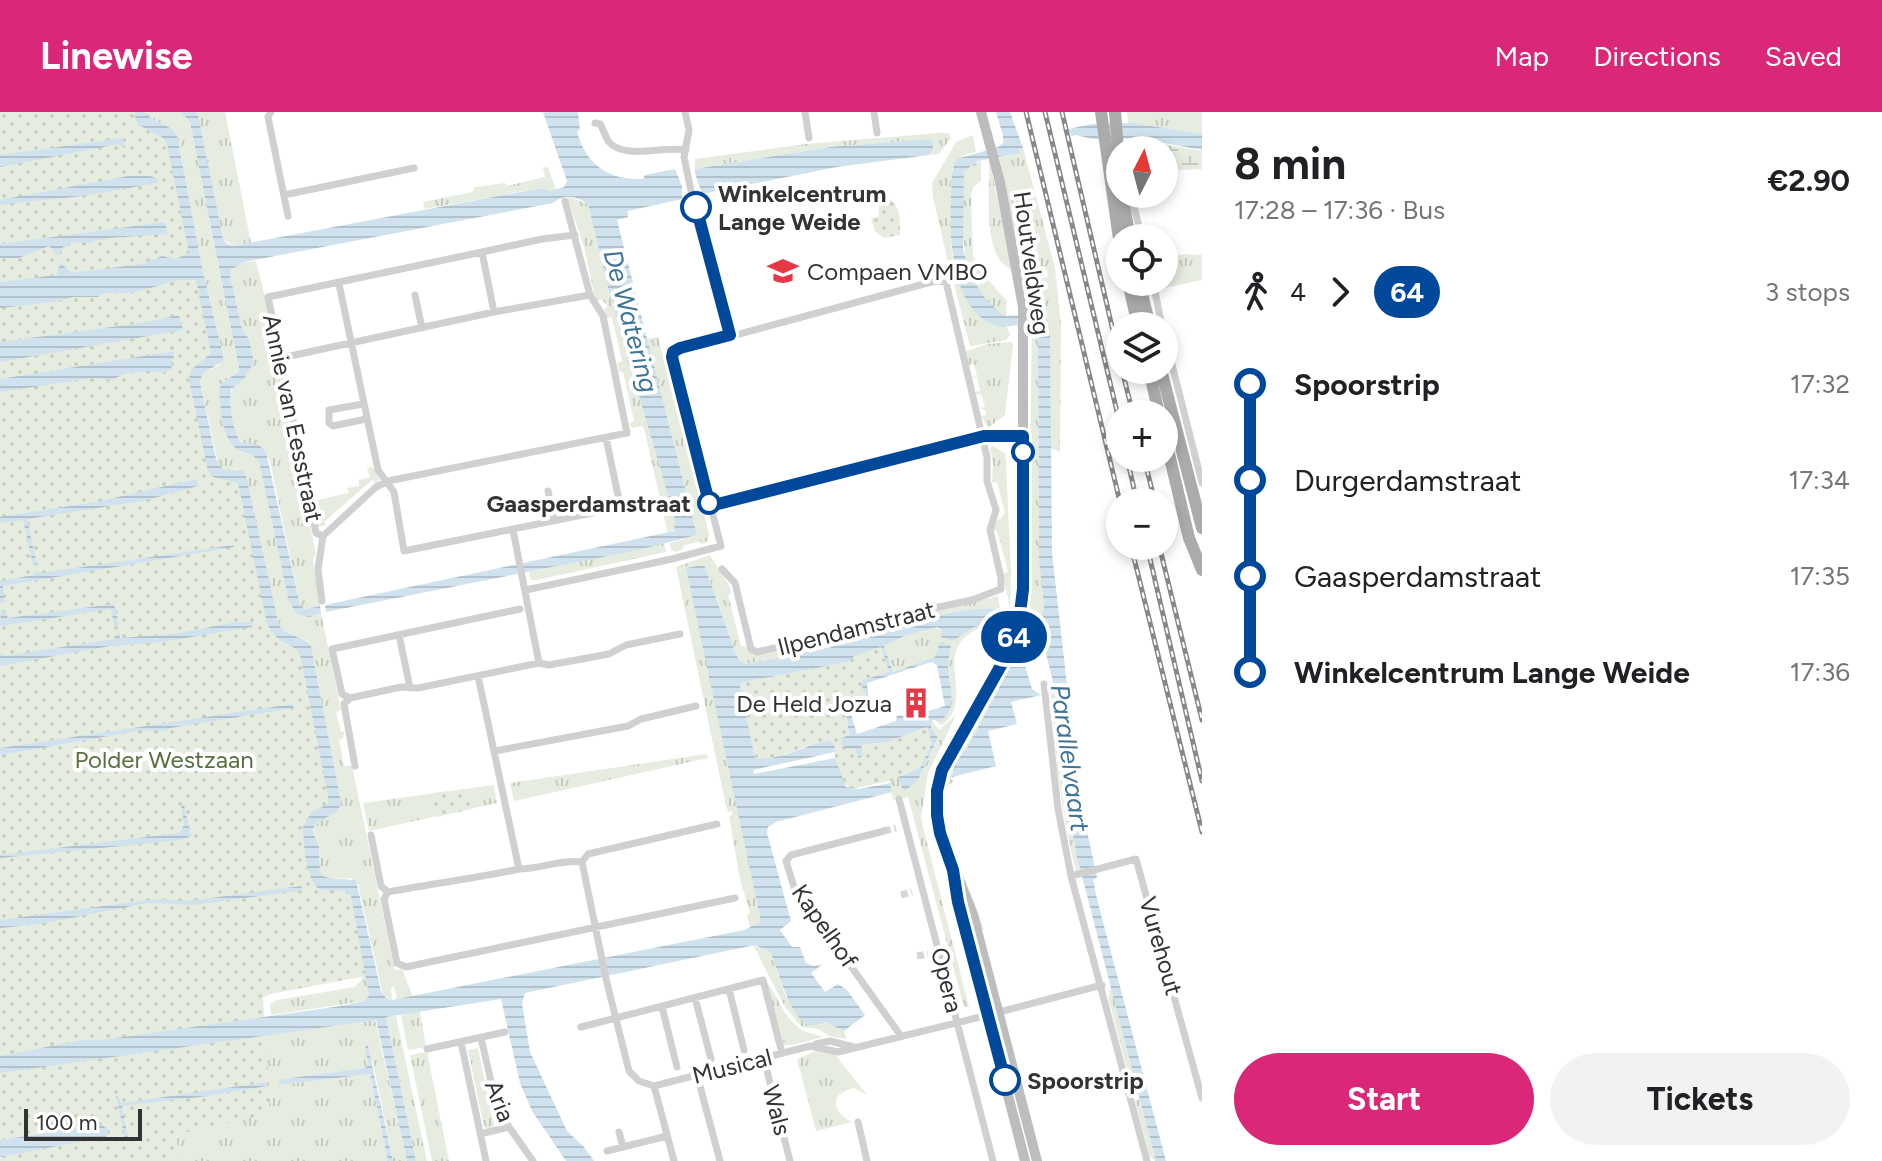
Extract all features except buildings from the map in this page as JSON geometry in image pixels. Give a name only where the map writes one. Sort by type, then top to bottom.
[{"type":"main road","points":[[1101,112],[1107,136]]},
{"type":"main road","points":[[1113,136],[1115,112]]},
{"type":"main road","points":[[1164,384],[1198,533],[1202,570]]},
{"type":"main road","points":[[1177,472],[1198,533]]},
{"type":"street","points":[[271,112],[268,117],[288,216]]},
{"type":"street","points":[[685,112],[689,130],[684,157],[730,335]]},
{"type":"street","points":[[805,112],[809,138]]},
{"type":"street","points":[[874,112],[877,133]]},
{"type":"street","name":"Houtveldweg","points":[[983,115],[996,163],[1023,307],[1023,589],[1018,629],[942,770],[937,791],[937,815],[953,870],[958,902],[1037,1161]]},
{"type":"street","points":[[595,123],[600,124],[612,145],[625,151],[686,150]]},
{"type":"street","points":[[284,195],[414,168]]},
{"type":"street","points":[[388,481],[627,433],[603,316],[590,295],[565,201]]},
{"type":"street","points":[[575,235],[542,239],[339,284],[378,470],[394,492],[404,551],[620,505],[606,438]]},
{"type":"street","points":[[482,252],[494,312]]},
{"type":"street","points":[[526,590],[721,546],[672,357],[673,352],[680,348],[946,282],[984,436]]},
{"type":"street","name":"Annie van Eesstraat","points":[[323,536],[316,533],[268,297],[339,284]]},
{"type":"street","points":[[415,295],[422,328]]},
{"type":"street","points":[[281,358],[494,312],[590,295]]},
{"type":"street","points":[[1177,384],[1202,483]]},
{"type":"street","points":[[363,404],[329,410],[329,423],[333,426],[366,419]]},
{"type":"street","points":[[710,506],[984,436],[1023,436]]},
{"type":"street","name":"Ilpendamstraat","points":[[722,569],[735,583],[751,649],[757,652],[972,600],[1001,589],[990,530],[996,510],[987,481],[984,436]]},
{"type":"street","name":"Annie van Eesstraat","points":[[322,601],[318,569],[323,536],[376,487],[388,481]]},
{"type":"street","points":[[548,491],[554,521]]},
{"type":"street","points":[[513,530],[539,663]]},
{"type":"street","points":[[350,698],[342,694],[332,649],[520,609]]},
{"type":"street","points":[[355,766],[344,704],[350,698],[539,663],[549,665],[609,654],[626,645],[680,634]]},
{"type":"street","points":[[399,635],[410,688]]},
{"type":"street","points":[[478,676],[519,869]]},
{"type":"street","points":[[1044,684],[1055,785],[1066,847],[1147,1161]]},
{"type":"street","points":[[495,751],[628,726],[641,719],[696,706]]},
{"type":"street","points":[[1045,787],[1055,785]]},
{"type":"street","name":"Opera","points":[[899,799],[993,1161]]},
{"type":"street","points":[[674,1161],[654,1086],[639,1081],[629,1071],[582,862],[588,854],[717,824]]},
{"type":"street","points":[[896,828],[906,825]]},
{"type":"street","name":"Kapelhof","points":[[884,831],[791,855],[786,861],[794,887],[901,1036]]},
{"type":"street","points":[[371,835],[381,886],[388,892]]},
{"type":"street","points":[[1057,850],[1066,847]]},
{"type":"street","name":"Vurehout","points":[[1075,875],[1136,859],[1202,1098]]},
{"type":"street","points":[[388,892],[519,869],[582,862]]},
{"type":"street","points":[[388,892],[384,899],[397,963],[401,967],[735,898]]},
{"type":"street","points":[[581,1027],[763,980],[782,1053]]},
{"type":"street","name":"Musical","points":[[654,1086],[810,1046],[838,1052],[1102,985]]},
{"type":"street","points":[[729,989],[744,1050]]},
{"type":"street","points":[[695,998],[711,1059]]},
{"type":"street","points":[[662,1007],[677,1067]]},
{"type":"street","name":"Houtveldweg","points":[[994,1013],[1025,1161]]},
{"type":"street","points":[[427,1049],[505,1032]]},
{"type":"street","name":"Aria","points":[[481,1038],[496,1103],[532,1160]]},
{"type":"street","points":[[461,1042],[486,1161]]},
{"type":"street","name":"Wals","points":[[764,1059],[790,1161]]},
{"type":"street","points":[[697,1075],[720,1161]]},
{"type":"street","points":[[858,1122],[867,1161]]},
{"type":"street","points":[[480,1134],[509,1127]]},
{"type":"street","points":[[619,1132],[623,1147]]},
{"type":"street","points":[[607,1151],[667,1136]]},
{"type":"green space","name":"Polder Westzaan","points":[[0,112],[146,112],[152,119],[172,128],[219,357],[198,377],[218,468],[235,470],[279,626],[284,632],[303,639],[339,808],[312,830],[320,873],[324,880],[347,879],[376,974],[263,998],[270,1100],[268,1109],[263,1115],[183,1133],[177,1139],[179,1161],[0,1161]]},
{"type":"green space","points":[[144,112],[181,112],[190,122],[239,368],[222,383],[241,453],[251,453],[259,461],[288,598],[310,617],[321,613],[341,710],[336,712],[341,732],[345,731],[339,740],[344,766],[352,766],[394,967],[395,970],[402,969],[413,997],[397,999],[394,986],[391,988],[392,1000],[383,995],[358,884],[351,878],[323,876],[320,871],[319,847],[312,830],[341,802],[311,646],[308,641],[279,626],[237,469],[223,471],[219,467],[200,383],[202,374],[219,365],[223,355],[203,272],[177,135]]},
{"type":"green space","points":[[195,112],[225,112],[251,243],[233,246],[223,239]]},
{"type":"green space","points":[[1127,112],[1202,112],[1202,134],[1128,123]]},
{"type":"green space","points":[[949,133],[951,138],[939,154],[929,155],[927,139],[830,147],[695,169],[695,159],[806,144]]},
{"type":"green space","points":[[973,135],[976,152],[965,155],[952,168],[954,263],[962,286],[997,314],[1010,335],[1006,340],[970,346],[954,284],[948,277],[948,262],[932,183],[956,142]]},
{"type":"green space","points":[[1178,147],[1202,151],[1202,169],[1178,170]]},
{"type":"green space","points":[[1023,148],[1055,268],[1061,325],[1060,452],[1051,448],[1050,330],[1048,321],[1035,313],[1030,315],[1025,282],[1048,277],[1047,270],[1023,272],[999,158],[1019,153]]},
{"type":"green space","points":[[989,159],[1013,270],[1003,263],[991,238]]},
{"type":"green space","points":[[981,161],[981,181],[973,187],[971,196],[973,256],[979,270],[1007,301],[1006,316],[989,305],[977,290],[965,252],[964,171],[967,166]]},
{"type":"green space","points":[[548,167],[556,190],[540,188],[425,209],[423,202],[472,192],[475,187],[505,183],[507,186],[545,177],[543,168]]},
{"type":"green space","points":[[567,196],[588,204],[610,296],[675,520],[676,528],[668,534],[644,428],[633,428],[629,424],[634,421],[623,372],[619,372],[617,363],[622,361],[612,317],[606,318],[604,310],[608,306],[595,298],[584,247]]},
{"type":"green space","points":[[885,197],[897,208],[900,235],[884,238],[875,231],[871,218],[879,217],[879,198]]},
{"type":"green space","points":[[1178,255],[1202,255],[1202,280],[1178,285]]},
{"type":"green space","points":[[256,261],[316,553],[313,559],[320,606],[305,609],[300,605],[270,461],[260,448],[244,444],[236,433],[232,417],[230,400],[233,386],[244,379],[254,362],[249,339],[242,329],[230,275],[237,266]]},
{"type":"green space","points":[[1032,323],[1038,334],[1039,561],[1044,605],[1043,613],[1032,618],[1029,627],[1021,630],[1029,533]]},
{"type":"green space","points":[[658,337],[709,534],[708,541],[683,546],[676,552],[671,550],[670,543],[697,535],[647,339]]},
{"type":"green space","points":[[1011,342],[1005,415],[988,428],[981,416],[987,415],[985,410],[979,408],[985,407],[981,394],[976,395],[975,392],[980,391],[977,377],[971,378],[977,375],[974,364],[968,365],[965,352],[987,344]]},
{"type":"green space","points":[[992,446],[1005,453],[1006,462],[1010,608],[1003,574],[1008,572],[997,530],[992,531],[994,521],[1005,513],[997,482],[992,483]]},
{"type":"green space","points":[[372,467],[380,479],[376,483],[372,480],[324,522],[326,525],[318,527],[312,500],[315,496],[317,500],[349,493],[347,488],[359,486],[359,480],[370,477],[367,468]]},
{"type":"green space","points":[[664,543],[666,552],[537,580],[531,580],[529,572]]},
{"type":"green space","points":[[710,555],[729,585],[731,594],[728,595],[741,646],[746,646],[753,655],[998,596],[1000,610],[981,609],[936,615],[825,648],[745,664],[736,655],[705,567],[687,568],[760,917],[752,928],[729,816],[732,811],[728,812],[725,801],[676,567]]},
{"type":"green space","points":[[1002,615],[999,621],[975,630],[961,642],[955,655],[956,698],[953,712],[943,725],[937,723],[936,719],[952,700],[947,663],[936,657],[893,672],[884,646],[904,636],[937,627],[953,640]]},
{"type":"green space","points":[[1018,642],[1020,647],[966,750],[954,764],[953,782],[947,786],[945,803],[951,840],[984,930],[979,931],[969,894],[944,828],[941,812],[944,778],[955,752]]},
{"type":"green space","points":[[881,647],[889,673],[863,681],[869,703],[866,708],[846,712],[849,736],[841,739],[855,748],[858,758],[861,745],[887,742],[927,727],[932,743],[920,768],[889,781],[852,789],[840,775],[834,743],[828,740],[784,755],[755,758],[740,686],[743,682],[848,662],[853,656]]},
{"type":"green space","points":[[1053,682],[1064,786],[1080,870],[1076,871],[1058,777],[1050,683]]},
{"type":"green space","points":[[956,715],[928,773],[921,819],[969,1007],[964,1007],[908,797],[893,800],[889,781],[898,777],[904,790],[918,780],[938,739],[931,727],[932,720],[939,730]]},
{"type":"green space","points":[[707,754],[708,758],[514,801],[510,783]]},
{"type":"green space","points":[[494,785],[497,803],[369,831],[363,803]]},
{"type":"green space","points":[[467,789],[471,809],[437,817],[432,793]]},
{"type":"green space","points":[[753,945],[770,952],[786,997],[822,1022],[833,1023],[844,1031],[847,1039],[802,1027],[785,1007]]},
{"type":"green space","points":[[364,964],[369,988],[365,1001],[271,1015],[270,1004],[277,1000],[355,987],[362,979]]},
{"type":"green space","points":[[764,979],[793,1023],[805,1032],[823,1037],[784,1045]]},
{"type":"green space","points":[[1112,989],[1156,1161],[1150,1157],[1135,1101],[1139,1099],[1135,1084],[1131,1085],[1108,996]]},
{"type":"green space","points":[[420,1011],[426,1047],[408,1050],[401,1015]]},
{"type":"green space","points":[[396,1016],[427,1161],[416,1161],[386,1017]]},
{"type":"green space","points":[[375,1020],[407,1161],[393,1161],[373,1062],[364,1068],[284,1079],[279,1085],[370,1074],[388,1161],[0,1161],[265,1035]]},
{"type":"green space","points":[[478,1048],[494,1125],[488,1130],[484,1127],[468,1050]]},
{"type":"green space","points":[[816,1051],[833,1053],[867,1095],[854,1088],[840,1094],[837,1108],[852,1122],[816,1131],[797,1059]]},
{"type":"green space","points":[[427,1052],[449,1161],[432,1161],[410,1055]]},
{"type":"water","points":[[134,112],[144,112],[177,135],[203,272],[223,355],[223,361],[202,374],[200,383],[216,459],[223,470],[242,470],[246,476],[279,626],[311,646],[341,802],[338,811],[316,823],[312,830],[319,847],[320,871],[323,876],[333,879],[356,880],[381,991],[386,998],[392,1000],[744,930],[759,923],[686,568],[703,565],[736,655],[745,664],[815,650],[938,615],[983,609],[1001,610],[999,619],[972,628],[953,641],[941,637],[942,630],[937,627],[904,636],[884,646],[893,672],[935,657],[940,642],[951,645],[948,665],[952,696],[950,710],[940,721],[932,720],[931,727],[938,738],[918,780],[906,790],[903,790],[898,777],[920,768],[932,743],[927,727],[887,742],[861,745],[863,756],[858,758],[855,748],[846,749],[840,739],[849,735],[846,711],[850,711],[857,734],[896,721],[897,715],[911,717],[922,708],[922,713],[945,706],[937,665],[932,662],[867,683],[869,703],[862,687],[863,680],[889,672],[881,647],[854,656],[848,662],[743,682],[740,686],[755,758],[784,755],[828,740],[834,743],[835,752],[753,770],[754,774],[835,758],[846,787],[859,789],[890,783],[892,792],[776,822],[768,827],[767,833],[791,921],[780,930],[792,947],[800,947],[806,963],[814,966],[823,964],[811,973],[825,992],[838,984],[847,990],[865,1015],[844,1031],[826,1022],[808,1025],[795,1012],[770,952],[755,945],[525,993],[522,1003],[530,1052],[567,1131],[594,1161],[566,1161],[532,1111],[520,1083],[501,999],[386,1017],[416,1161],[407,1161],[376,1020],[0,1073],[0,1056],[82,1040],[102,1040],[334,1007],[365,1001],[369,995],[351,896],[346,891],[320,890],[311,878],[306,861],[303,827],[311,813],[329,801],[300,654],[280,640],[267,623],[238,483],[213,477],[208,471],[189,380],[191,370],[211,353],[196,280],[180,280],[132,293],[105,293],[98,297],[72,297],[0,308],[0,282],[57,275],[60,262],[71,273],[142,264],[162,256],[175,259],[189,253],[167,144],[162,137],[137,124]]},
{"type":"water","name":"De Watering","points":[[181,112],[195,112],[198,115],[223,239],[233,246],[541,188],[550,191],[564,187],[567,181],[543,112],[578,112],[580,130],[577,131],[586,153],[609,173],[643,179],[645,175],[675,169],[682,186],[682,199],[628,211],[628,217],[617,220],[697,535],[638,550],[326,612],[325,605],[674,531],[675,520],[610,296],[588,204],[566,197],[553,203],[244,262],[232,269],[230,275],[242,329],[249,339],[254,362],[244,379],[231,389],[232,417],[241,442],[259,445],[266,452],[300,605],[305,609],[320,606],[321,613],[310,617],[296,614],[288,598],[259,461],[234,447],[222,420],[219,390],[222,383],[239,368],[190,122]]},
{"type":"water","name":"Parallelvaart","points":[[996,112],[1010,112],[1023,148],[1019,150],[1020,153],[978,161],[964,171],[963,249],[971,277],[984,297],[1000,313],[1006,316],[1041,314],[1048,320],[1052,553],[1080,799],[1097,877],[1093,880],[1098,903],[1166,1161],[1156,1161],[1077,857],[1061,766],[1053,682],[1045,649],[1027,653],[1024,646],[1032,618],[1043,613],[1044,605],[1039,561],[1038,334],[1032,323],[999,326],[976,313],[959,283],[952,247],[953,167],[957,159],[1003,143]]},
{"type":"water","points":[[1132,123],[1202,134],[1202,150],[1178,146],[1178,136],[1106,136],[1106,139],[1092,139],[1071,136],[1069,129],[1091,124]]},
{"type":"water","points":[[123,138],[125,148],[119,144],[0,167],[0,155]]},
{"type":"water","points":[[927,139],[933,142],[929,155],[837,167],[702,194],[695,173],[695,169],[830,147]]},
{"type":"water","points":[[128,176],[150,176],[158,179],[158,183],[0,205],[0,200]]},
{"type":"water","points":[[165,222],[168,234],[75,242],[63,247],[59,256],[49,246],[19,258],[0,258],[0,244]]},
{"type":"water","points":[[179,316],[183,330],[0,362],[0,342]]},
{"type":"water","points":[[175,351],[171,369],[162,373],[149,371],[125,374],[111,380],[94,378],[0,392],[0,379]]},
{"type":"water","points":[[196,479],[198,486],[143,501],[27,519],[37,564],[33,565],[23,520],[0,523],[0,517],[101,501]]},
{"type":"water","points":[[233,545],[3,586],[4,603],[0,603],[0,581],[34,575],[34,571],[42,573]]},
{"type":"water","points":[[113,604],[118,626],[114,626],[111,609],[0,626],[1,610],[4,609],[8,618]]},
{"type":"water","points":[[236,622],[253,622],[252,627],[155,643],[110,646],[0,666],[0,654],[5,656],[113,639],[119,632],[120,638],[174,634]]},
{"type":"water","points":[[1020,648],[1032,689],[1041,695],[1011,702],[1017,724],[988,731],[996,766],[952,777],[956,762],[966,750]]},
{"type":"water","points":[[293,704],[293,708],[165,731],[143,730],[0,755],[0,748]]},
{"type":"water","points":[[181,805],[184,805],[193,835],[182,840],[0,858],[0,855],[179,833],[184,825]]},
{"type":"water","points":[[301,886],[303,890],[194,905],[147,903],[40,924],[0,928],[0,920],[140,901],[188,901]]},
{"type":"water","points":[[367,1042],[393,1161],[388,1161],[370,1074],[279,1085],[283,1079],[364,1068],[369,1065],[365,1049]]},
{"type":"water","points":[[268,1082],[267,1086],[208,1096],[122,1106],[128,1139],[125,1139],[116,1095],[122,1103]]},
{"type":"water","points":[[102,1125],[109,1130],[106,1137],[0,1157],[0,1140]]},
{"type":"tunnel","points":[[884,831],[896,828]]},
{"type":"tunnel","points":[[901,895],[912,892]]},
{"type":"tunnel","points":[[917,956],[928,954]]},
{"type":"railway","points":[[1026,112],[1117,488]]},
{"type":"railway","points":[[1045,112],[1114,400]]},
{"type":"railway","points":[[1062,112],[1109,312]]},
{"type":"railway","points":[[1126,384],[1130,400]]},
{"type":"railway","points":[[1130,472],[1134,488]]},
{"type":"railway","points":[[1148,472],[1152,488]]},
{"type":"railway","points":[[1134,560],[1202,832]]},
{"type":"railway","points":[[1150,560],[1202,781]]},
{"type":"railway","points":[[1163,560],[1202,720]]},
{"type":"bus line","name":"64","points":[[696,207],[730,335],[680,348],[673,352],[672,357],[710,506],[984,436],[1023,436],[1023,589],[1018,629],[942,770],[937,791],[940,833],[953,870],[958,902],[1005,1080]]},
{"type":"place","name":"Winkelcentrum Lange Weide","points":[[696,207]]},
{"type":"place","name":"Compaen VMBO","points":[[783,271]]},
{"type":"place","name":"Gaasperdamstraat","points":[[709,503]]},
{"type":"place","name":"De Held Jozua","points":[[916,703]]},
{"type":"place","name":"Spoorstrip","points":[[1005,1080]]}]
